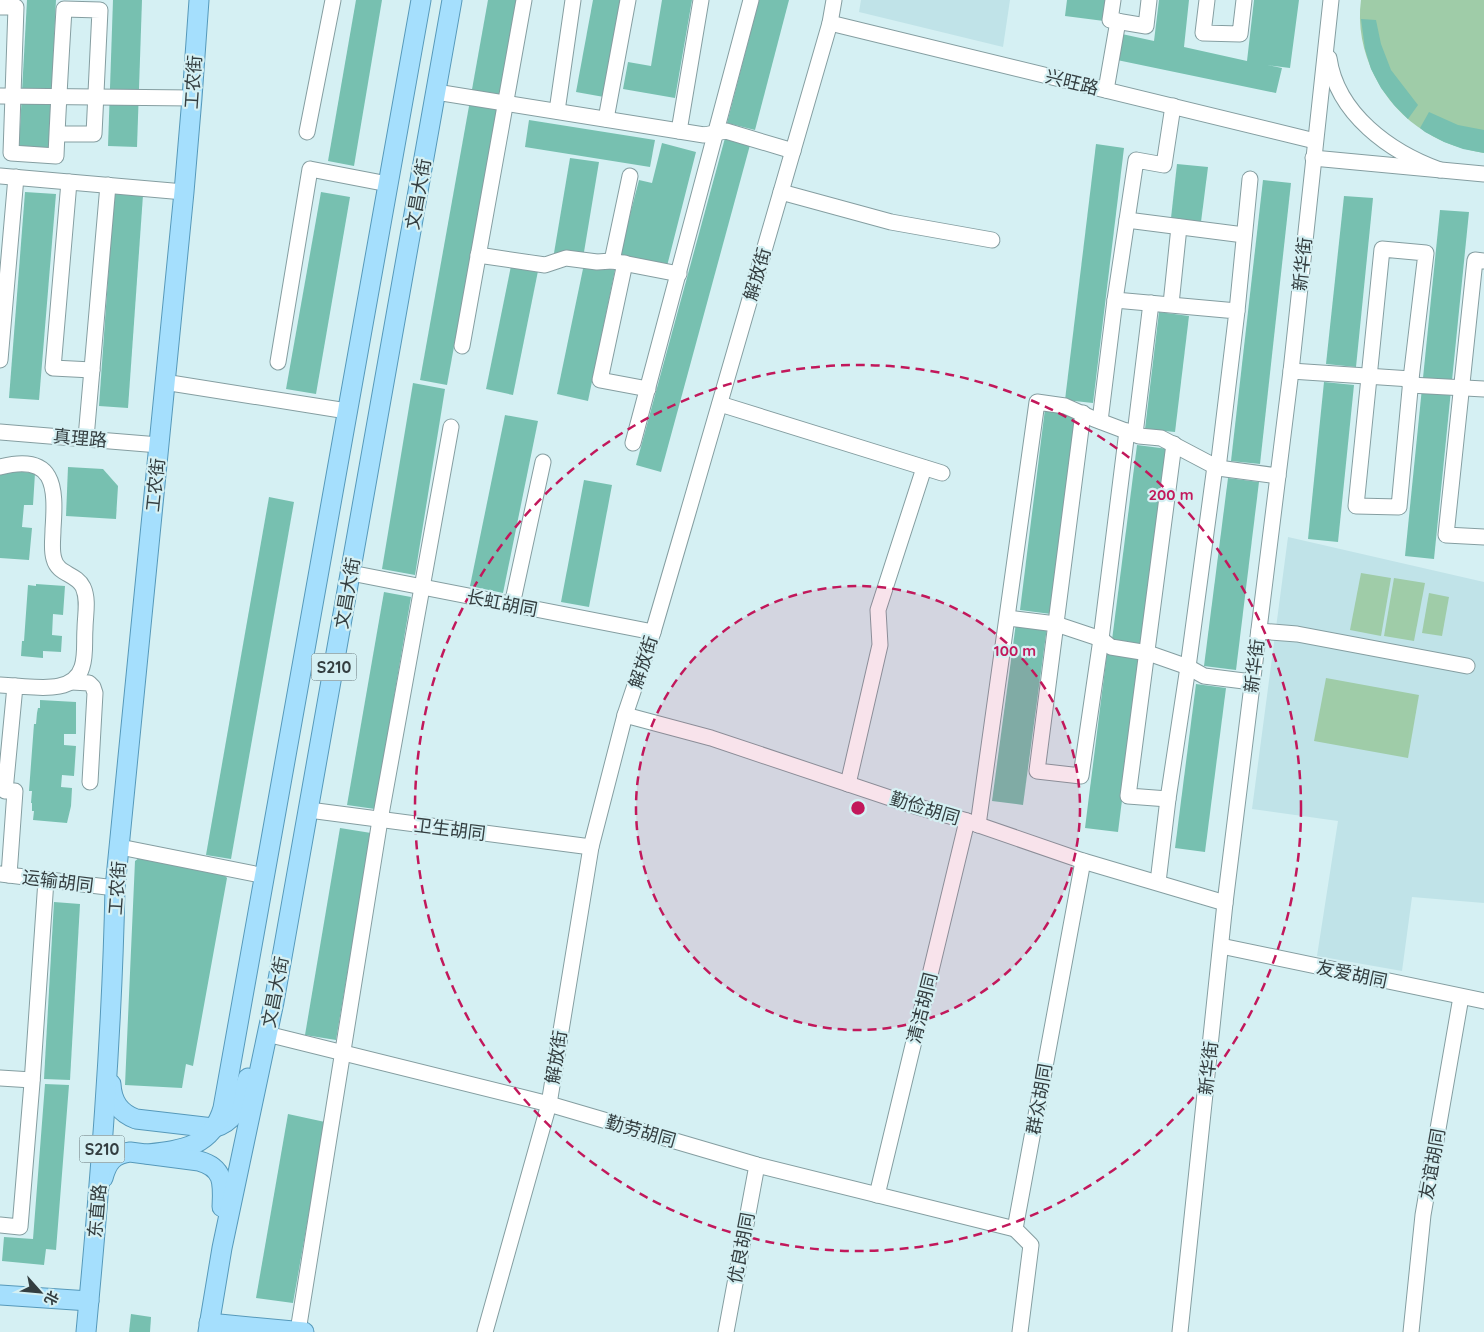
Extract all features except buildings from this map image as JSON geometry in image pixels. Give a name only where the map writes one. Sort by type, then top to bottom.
[{"type":"main road","name":"工农街","points":[[113,970],[115,888],[184,192],[199,0]]},
{"type":"main road","name":"文昌大街","points":[[213,1128],[220,1119],[229,1078],[421,0]]},
{"type":"main road","name":"文昌大街","points":[[208,1328],[222,1248],[274,1002],[452,0]]},
{"type":"main road","name":"东直路","points":[[86,1330],[99,1194],[113,970]]},
{"type":"main road","points":[[109,1046],[111,1093],[120,1110],[127,1116],[136,1119],[213,1128],[222,1126],[236,1112],[274,1002]]},
{"type":"main road","points":[[147,1154],[181,1150],[193,1146],[204,1139],[213,1128]]},
{"type":"main road","points":[[99,1194],[106,1168],[116,1156],[130,1152],[208,1163],[220,1174],[222,1182],[222,1248]]},
{"type":"main road","points":[[0,1295],[89,1301]]},
{"type":"main road","points":[[208,1328],[304,1332]]},
{"type":"street","points":[[307,132],[333,0]]},
{"type":"street","points":[[462,346],[524,0]]},
{"type":"street","points":[[557,111],[573,0]]},
{"type":"street","points":[[606,119],[628,0]]},
{"type":"street","points":[[679,131],[701,0]]},
{"type":"street","points":[[633,443],[751,0]]},
{"type":"street","name":"解放街","points":[[485,1332],[549,1104],[591,847],[626,715],[653,632],[720,404],[830,23],[834,0]]},
{"type":"street","points":[[1113,0],[1110,20],[1146,26],[1149,0]]},
{"type":"street","points":[[1207,0],[1203,33],[1240,34],[1244,0]]},
{"type":"street","name":"新华街","points":[[1180,1332],[1225,903],[1291,371],[1331,0]]},
{"type":"street","points":[[0,7],[16,7],[6,96],[6,117],[11,153],[56,156],[58,96],[64,9],[100,10],[94,134],[57,134]]},
{"type":"street","points":[[1106,90],[1118,21]]},
{"type":"street","name":"兴旺路","points":[[830,23],[1315,141]]},
{"type":"street","points":[[1326,38],[1331,72],[1337,89],[1362,123],[1402,154],[1440,170]]},
{"type":"street","points":[[436,92],[704,135],[726,131],[793,151]]},
{"type":"street","points":[[6,96],[192,98]]},
{"type":"street","points":[[1100,421],[1136,160],[1164,165],[1173,106]]},
{"type":"street","points":[[1313,158],[1484,174]]},
{"type":"street","points":[[278,362],[310,169],[388,184]]},
{"type":"street","points":[[0,176],[184,192]]},
{"type":"street","points":[[630,176],[600,380],[648,389]]},
{"type":"street","points":[[0,360],[7,213],[16,177]]},
{"type":"street","points":[[1158,882],[1168,799],[1217,467],[1237,310],[1250,179]]},
{"type":"street","points":[[69,182],[53,368],[92,370]]},
{"type":"street","points":[[86,438],[108,185]]},
{"type":"street","points":[[781,192],[891,222],[992,240]]},
{"type":"street","points":[[1127,220],[1244,235]]},
{"type":"street","points":[[1171,304],[1179,227]]},
{"type":"street","points":[[1382,249],[1426,253],[1411,382],[1399,507],[1356,506],[1382,249]]},
{"type":"street","points":[[478,255],[545,265],[566,258],[597,262],[618,262],[679,274]]},
{"type":"street","points":[[1484,261],[1474,260],[1446,535],[1484,537]]},
{"type":"street","points":[[1116,300],[1237,310]]},
{"type":"street","points":[[1151,303],[1131,433],[1080,776],[1037,771],[1083,413],[1131,433],[1161,438],[1217,467],[1278,476]]},
{"type":"street","points":[[1291,371],[1369,376],[1461,388],[1484,389]]},
{"type":"street","points":[[164,382],[348,411]]},
{"type":"street","name":"清洁胡同","points":[[877,1195],[972,823],[1008,618],[1037,402],[1065,406],[1083,413]]},
{"type":"street","points":[[720,404],[942,473]]},
{"type":"street","points":[[298,1331],[380,820],[451,427]]},
{"type":"street","name":"真理路","points":[[0,432],[159,445]]},
{"type":"street","points":[[1168,799],[1128,796],[1174,444]]},
{"type":"street","points":[[512,605],[543,462]]},
{"type":"street","points":[[0,467],[20,464],[37,466],[44,470],[52,482],[55,504],[53,558],[58,569],[79,581],[86,598],[83,664],[79,675],[72,682]]},
{"type":"street","points":[[848,784],[880,645],[878,610],[924,468]]},
{"type":"street","name":"长虹胡同","points":[[350,573],[653,632]]},
{"type":"street","points":[[1008,618],[1056,624],[1100,640],[1111,647],[1148,652],[1188,667],[1204,676],[1252,682]]},
{"type":"street","points":[[1259,631],[1297,634],[1467,666]]},
{"type":"street","points":[[4,875],[15,792],[5,791],[7,685],[40,687],[59,686],[72,682],[89,683],[93,687],[95,693],[90,782]]},
{"type":"street","name":"勤俭胡同","points":[[626,715],[711,738],[1083,861],[1225,903]]},
{"type":"street","name":"卫生胡同","points":[[308,810],[591,847]]},
{"type":"street","points":[[120,846],[265,876]]},
{"type":"street","name":"群众胡同","points":[[1015,1229],[1083,861]]},
{"type":"street","name":"运输胡同","points":[[4,875],[115,888]]},
{"type":"street","points":[[0,1225],[20,1227],[46,880]]},
{"type":"street","name":"友爱胡同","points":[[1221,946],[1484,1001]]},
{"type":"street","name":"友谊胡同","points":[[1411,1332],[1423,1215],[1461,997]]},
{"type":"street","name":"勤劳胡同","points":[[267,1034],[549,1104],[757,1165],[1015,1229]]},
{"type":"street","points":[[0,1078],[32,1080]]},
{"type":"street","name":"优良胡同","points":[[726,1332],[757,1165]]},
{"type":"street","points":[[1015,1229],[1030,1245],[1020,1332]]},
{"type":"shaded area","points":[[861,0],[1010,0],[1003,47],[859,12]]},
{"type":"shaded area","points":[[1288,537],[1484,582],[1484,903],[1412,897],[1402,971],[1317,956],[1338,821],[1252,809]]},
{"type":"green space","points":[[1361,0],[1484,0],[1484,153],[1461,148],[1440,140],[1410,121],[1396,108],[1374,75],[1367,57],[1360,19]]},
{"type":"green space","points":[[1361,573],[1391,578],[1381,636],[1350,630]]},
{"type":"green space","points":[[1394,578],[1425,583],[1414,641],[1384,636]]},
{"type":"green space","points":[[1429,593],[1449,597],[1442,636],[1422,633]]},
{"type":"green space","points":[[1326,678],[1419,695],[1408,758],[1314,741]]}]
